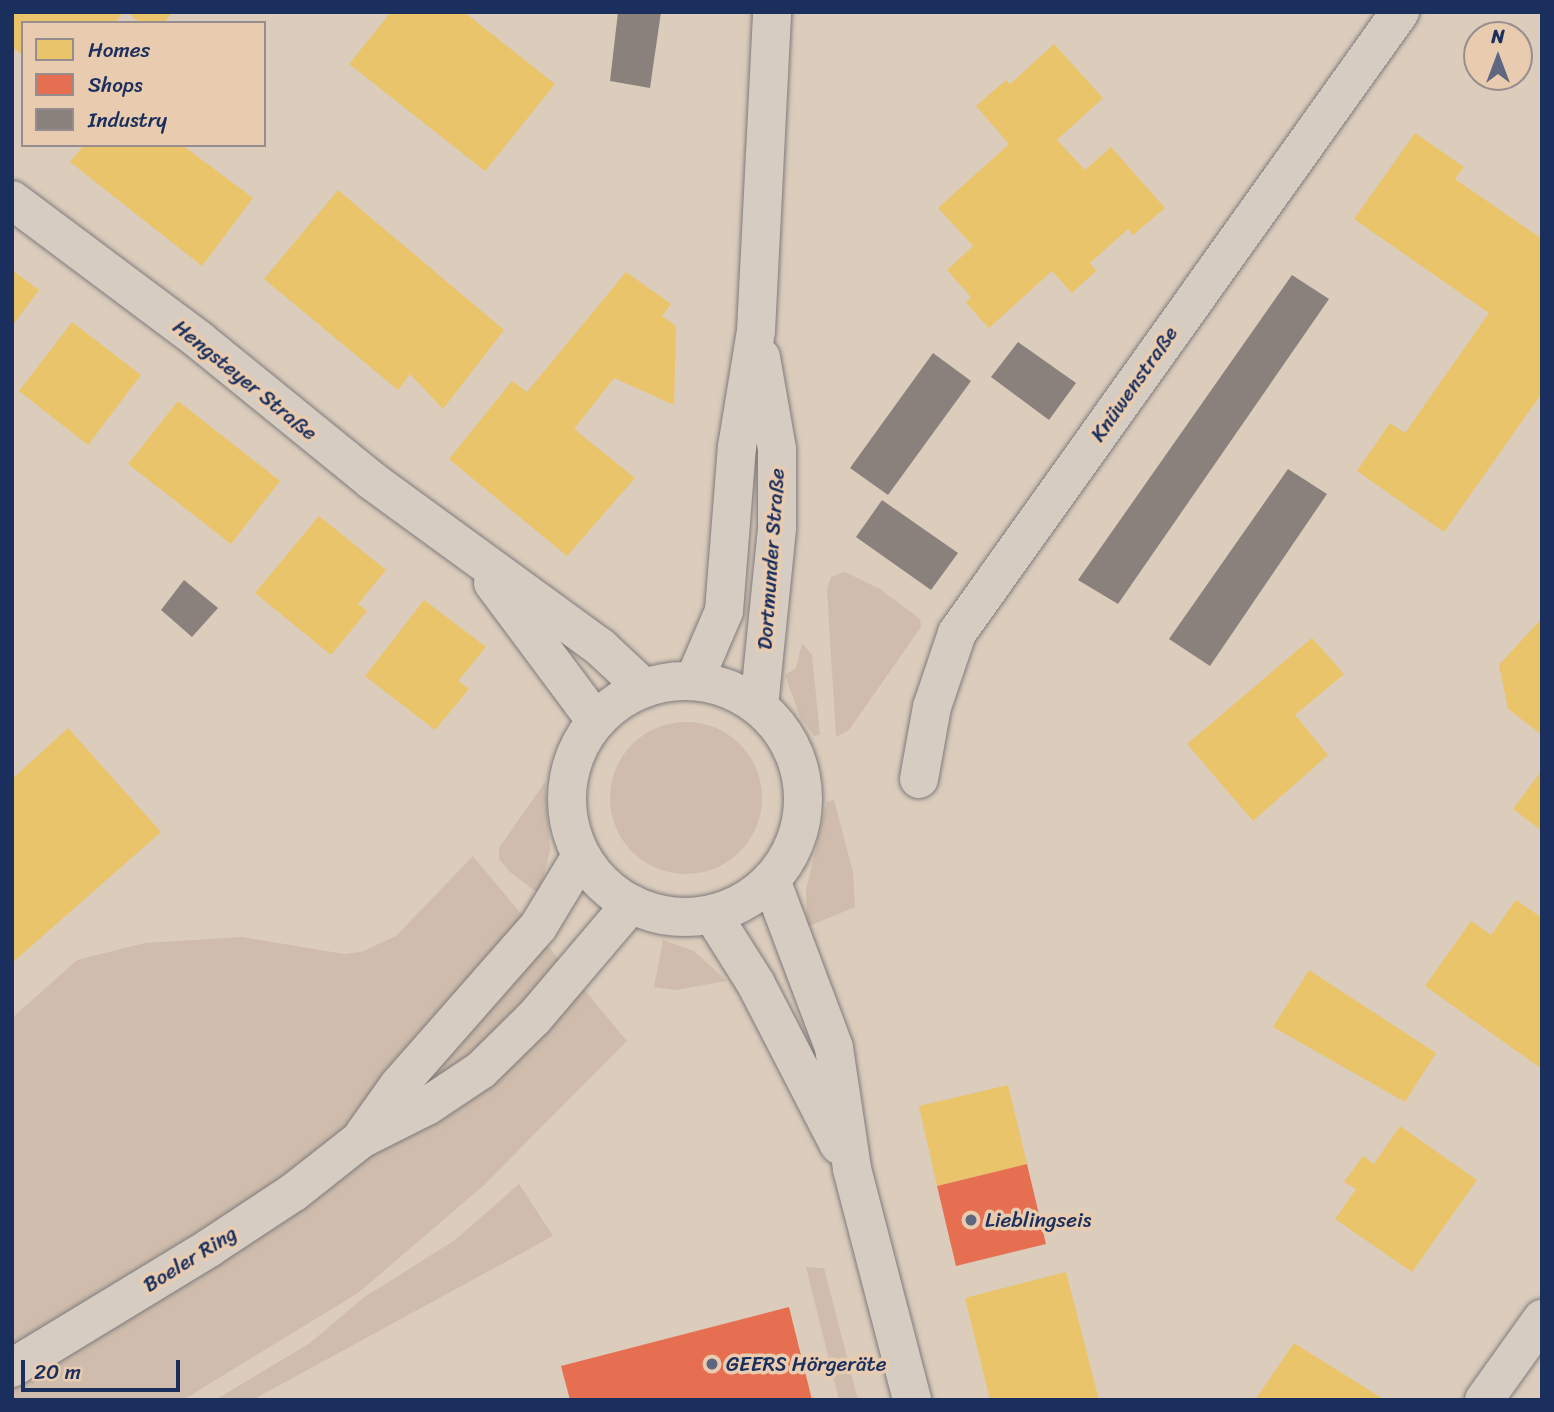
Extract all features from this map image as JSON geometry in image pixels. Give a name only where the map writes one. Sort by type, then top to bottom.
[{"type":"main road","name":"Dortmunder Straße","points":[[694,681],[724,611],[737,447],[756,331],[772,12]]},
{"type":"main road","name":"Knüwenstraße","points":[[919,779],[932,707],[957,633],[1400,12]]},
{"type":"main road","name":"Hengsteyer Straße","points":[[12,200],[200,340],[328,447],[478,561],[599,646],[644,688]]},
{"type":"main road","name":"Dortmunder Straße","points":[[756,331],[778,449],[777,528],[759,706]]},
{"type":"main road","name":"Hengsteyer Straße","points":[[478,561],[596,721]]},
{"type":"main road","points":[[694,681],[736,691],[759,706],[792,747],[804,795],[793,848],[771,880],[745,902],[712,914],[665,916],[631,904],[603,884],[582,856],[570,830],[568,780],[583,738],[611,706],[644,688],[694,681]]},
{"type":"main road","name":"Boeler Ring","points":[[361,1139],[399,1084],[538,927],[582,856]]},
{"type":"main road","points":[[771,880],[834,1048],[852,1169],[912,1400]]},
{"type":"main road","name":"Boeler Ring","points":[[12,1368],[209,1248],[294,1192],[361,1139],[427,1106],[481,1070],[534,1018],[631,904]]},
{"type":"main road","points":[[712,914],[756,984],[852,1169]]},
{"type":"main road","points":[[1484,1400],[1542,1320]]},
{"type":"shaded area","points":[[845,572],[880,589],[920,619],[921,627],[849,730],[836,737],[827,589],[831,577]]},
{"type":"shaded area","points":[[802,643],[812,655],[820,735],[814,736],[800,717],[785,675],[796,668]]},
{"type":"shaded area","points":[[686,722],[715,728],[740,744],[756,769],[762,798],[756,827],[740,852],[715,868],[686,874],[657,868],[632,852],[616,827],[610,798],[616,769],[632,744],[657,728]]},
{"type":"shaded area","points":[[545,782],[550,851],[539,894],[510,872],[499,859],[499,848]]},
{"type":"shaded area","points":[[834,800],[853,872],[855,907],[807,927],[806,890],[827,802]]},
{"type":"shaded area","points":[[473,856],[627,1041],[483,1186],[358,1293],[183,1400],[12,1400],[12,1018],[77,960],[145,943],[242,937],[344,954],[361,952],[396,936]]},
{"type":"shaded area","points":[[663,940],[694,951],[727,981],[675,990],[654,987]]},
{"type":"shaded area","points":[[519,1184],[553,1236],[252,1400],[215,1400],[310,1343],[363,1298],[455,1240]]},
{"type":"shaded area","points":[[806,1267],[824,1268],[858,1400],[839,1400]]},
{"type":"building: Homes","points":[[12,12],[123,12],[116,21],[21,21],[21,54],[12,47]]},
{"type":"building: Homes","points":[[127,12],[172,12],[165,21],[138,21]]},
{"type":"building: Homes","points":[[391,12],[464,12],[555,84],[485,171],[349,64]]},
{"type":"building: Homes","points":[[1054,44],[1103,98],[1057,140],[1085,170],[1111,147],[1165,208],[1133,235],[1128,229],[1090,263],[1096,271],[1072,293],[1052,271],[989,328],[966,303],[971,297],[947,270],[973,246],[938,208],[1009,144],[976,106],[1006,80],[1010,84]]},
{"type":"building: Homes","points":[[1415,133],[1464,167],[1455,179],[1542,239],[1542,393],[1444,532],[1357,471],[1390,423],[1405,433],[1489,313],[1354,219]]},
{"type":"building: Homes","points":[[82,147],[185,147],[253,198],[202,266],[70,162]]},
{"type":"building: Homes","points":[[338,190],[504,330],[443,409],[410,374],[398,390],[264,279]]},
{"type":"building: Homes","points":[[12,270],[39,290],[12,326]]},
{"type":"building: Homes","points":[[626,272],[671,304],[662,316],[676,326],[674,405],[614,378],[574,429],[635,478],[567,556],[449,459],[512,381],[527,392]]},
{"type":"building: Homes","points":[[72,322],[141,375],[88,445],[19,391]]},
{"type":"building: Homes","points":[[178,401],[280,481],[231,544],[128,464]]},
{"type":"building: Homes","points":[[319,516],[386,570],[358,604],[367,611],[331,655],[255,593]]},
{"type":"building: Homes","points":[[424,600],[486,647],[458,681],[469,689],[435,730],[365,676]]},
{"type":"building: Homes","points":[[1542,618],[1542,735],[1508,709],[1499,665]]},
{"type":"building: Homes","points":[[1312,638],[1344,674],[1295,715],[1328,755],[1253,821],[1187,744]]},
{"type":"building: Homes","points":[[68,728],[161,832],[12,963],[12,779]]},
{"type":"building: Homes","points":[[1542,770],[1542,831],[1513,809]]},
{"type":"building: Homes","points":[[1516,900],[1542,918],[1542,1069],[1425,986],[1471,921],[1491,935]]},
{"type":"building: Homes","points":[[1309,970],[1436,1053],[1405,1102],[1273,1027]]},
{"type":"building: Homes","points":[[1008,1085],[1027,1164],[937,1186],[919,1106]]},
{"type":"building: Homes","points":[[1400,1126],[1477,1180],[1412,1272],[1335,1219],[1356,1189],[1344,1182],[1363,1156],[1374,1164]]},
{"type":"building: Homes","points":[[1066,1272],[1099,1400],[990,1400],[965,1298]]},
{"type":"building: Homes","points":[[1294,1343],[1385,1400],[1255,1400]]},
{"type":"building: Shops","points":[[1027,1164],[1046,1244],[956,1266],[937,1186]]},
{"type":"building: Shops","points":[[789,1307],[812,1400],[570,1400],[561,1366]]},
{"type":"building: Industry","points":[[618,12],[661,12],[650,88],[610,81]]},
{"type":"building: Industry","points":[[1292,275],[1329,299],[1118,604],[1078,580]]},
{"type":"building: Industry","points":[[1018,342],[1076,383],[1049,420],[991,377]]},
{"type":"building: Industry","points":[[933,353],[971,381],[888,495],[850,468]]},
{"type":"building: Industry","points":[[1288,469],[1327,494],[1210,666],[1169,639]]},
{"type":"building: Industry","points":[[882,500],[958,553],[931,590],[856,537]]},
{"type":"building: Industry","points":[[184,580],[218,608],[192,637],[161,610]]},
{"type":"place","name":"Lieblingseis","points":[[971,1220]]},
{"type":"place","name":"GEERS Hörgeräte","points":[[712,1364]]}]
